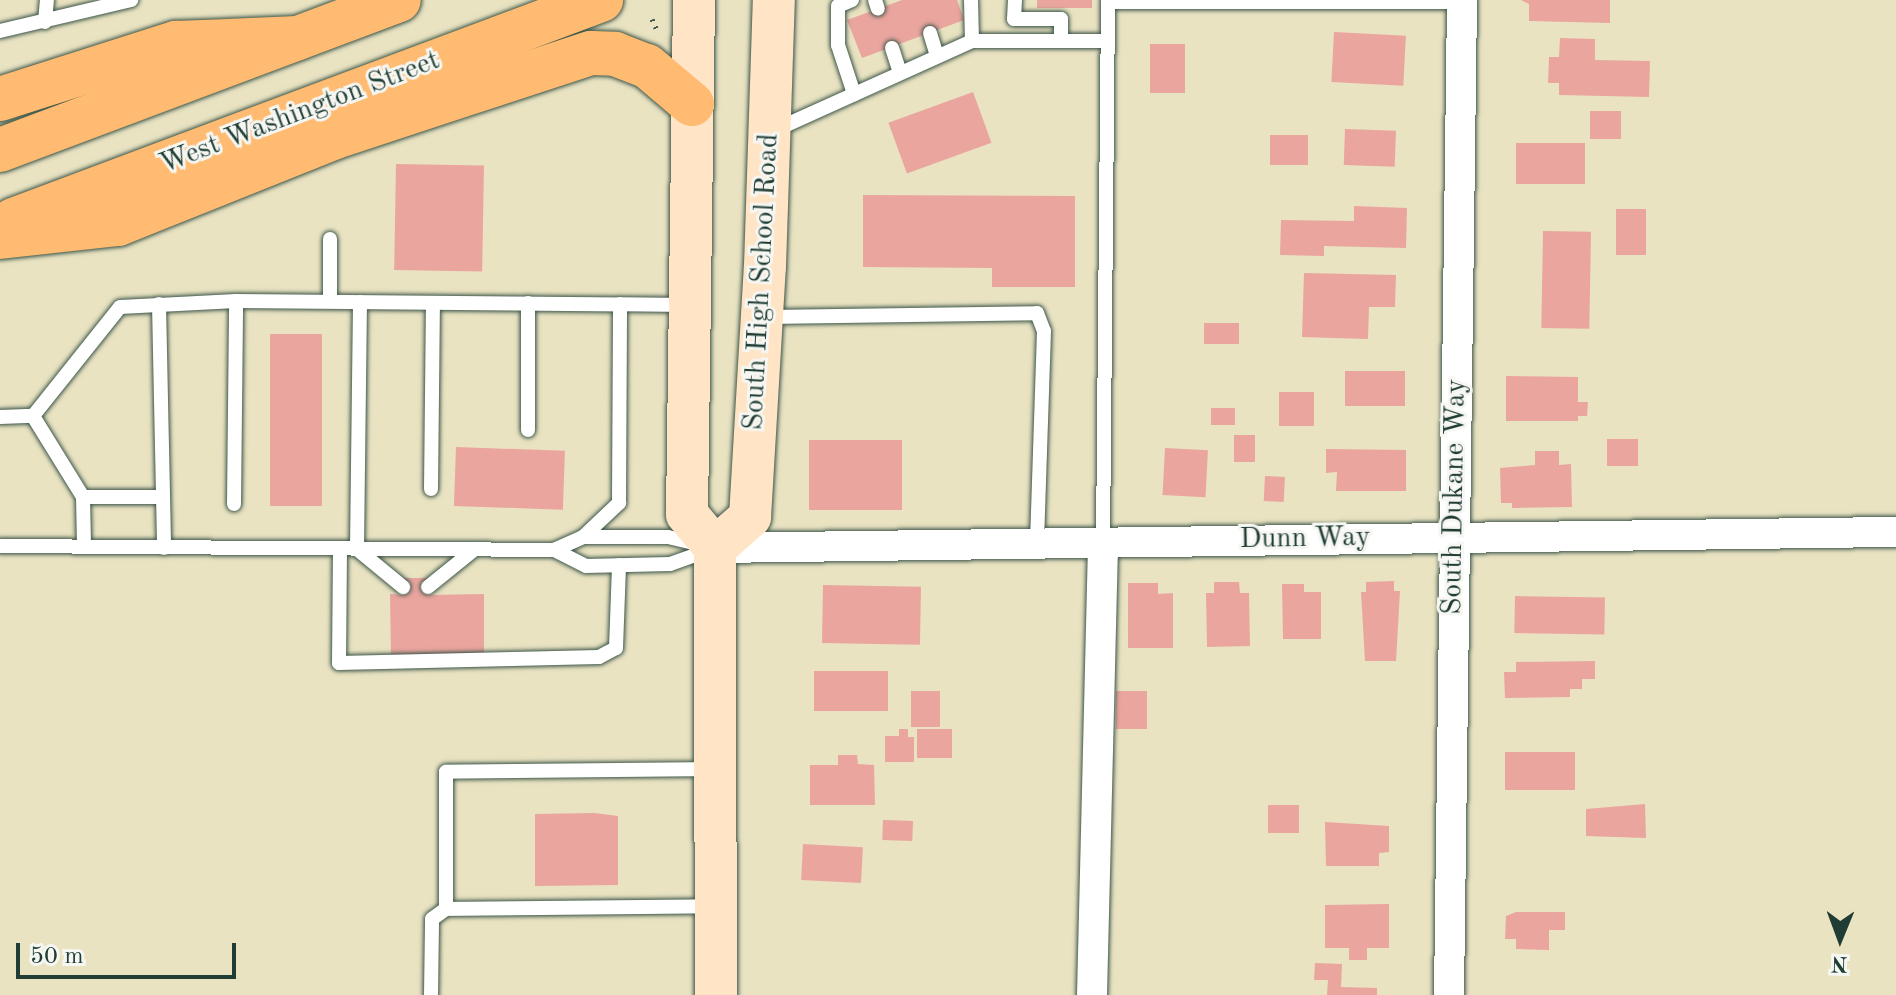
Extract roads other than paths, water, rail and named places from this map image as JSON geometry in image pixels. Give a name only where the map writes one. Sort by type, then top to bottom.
[{"type":"main road","points":[[0,150],[399,0]]},
{"type":"main road","name":"West Washington Street","points":[[0,225],[601,0]]},
{"type":"main road","points":[[0,99],[176,43],[298,38]]},
{"type":"main road","points":[[0,237],[118,224],[335,137],[591,53],[615,54],[647,66],[692,104]]},
{"type":"street","points":[[694,0],[687,514],[715,548],[716,995]]},
{"type":"street","name":"South High School Road","points":[[715,548],[750,517],[762,317],[774,0]]},
{"type":"street","name":"South Dukane Way","points":[[1449,995],[1462,1]]},
{"type":"street","name":"Dunn Way","points":[[715,548],[1896,532]]},
{"type":"street","points":[[1092,995],[1103,542]]},
{"type":"lane","points":[[45,22],[47,0]]},
{"type":"lane","points":[[0,31],[131,0]]},
{"type":"lane","points":[[852,0],[838,6],[838,45],[854,94]]},
{"type":"lane","points":[[971,0],[972,41]]},
{"type":"lane","points":[[1015,0],[1014,19],[1061,19],[1061,41]]},
{"type":"lane","points":[[1103,542],[1108,1],[1462,1]]},
{"type":"lane","points":[[930,33],[937,56]]},
{"type":"lane","points":[[769,132],[972,41],[1107,41]]},
{"type":"lane","points":[[892,48],[900,73]]},
{"type":"lane","points":[[330,239],[330,301]]},
{"type":"lane","points":[[0,417],[33,416],[120,307],[236,301],[688,305]]},
{"type":"lane","points":[[234,504],[236,301]]},
{"type":"lane","points":[[357,549],[360,302]]},
{"type":"lane","points":[[431,489],[433,303]]},
{"type":"lane","points":[[528,303],[528,430]]},
{"type":"lane","points":[[159,304],[164,548]]},
{"type":"lane","points":[[0,546],[554,550],[583,537],[619,503],[620,304]]},
{"type":"lane","points":[[762,317],[1020,309],[1037,313],[1044,331],[1037,544]]},
{"type":"lane","points":[[33,416],[83,497],[84,546]]},
{"type":"lane","points":[[83,497],[163,497]]},
{"type":"lane","points":[[583,537],[668,537],[715,548]]},
{"type":"lane","points":[[554,550],[586,566],[670,564],[715,548]]},
{"type":"lane","points":[[340,549],[339,663],[599,657],[616,648],[619,565]]},
{"type":"lane","points":[[357,549],[403,587]]},
{"type":"lane","points":[[428,587],[475,549]]},
{"type":"lane","points":[[446,909],[446,772],[715,769]]},
{"type":"lane","points":[[431,995],[432,919],[446,909],[715,906]]}]
